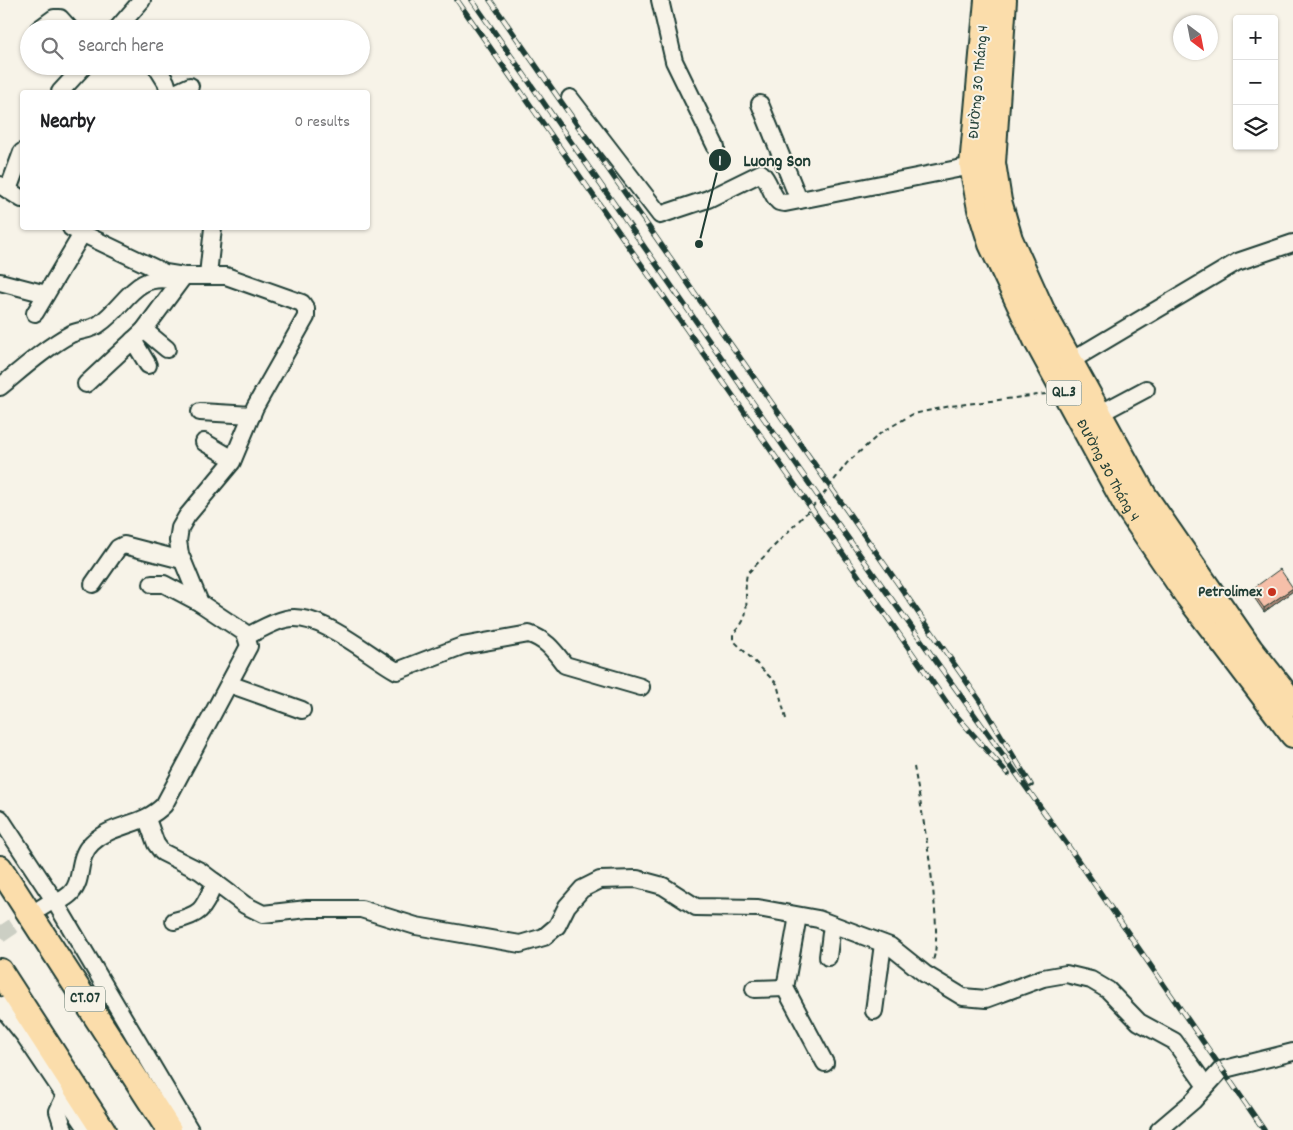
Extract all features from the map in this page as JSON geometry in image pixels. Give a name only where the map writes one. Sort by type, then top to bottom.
[{"type":"highway","name":"Đường 30 Tháng 4","points":[[987,0],[980,209],[991,244],[1036,340],[1127,507],[1186,594],[1293,703]]},
{"type":"highway","name":"Đường 30 Tháng 4","points":[[1004,0],[983,164],[999,201],[1010,239],[1042,310],[1069,362],[1144,495],[1293,735]]},
{"type":"highway","name":"CT.07","points":[[0,868],[169,1130]]},
{"type":"highway","points":[[0,971],[103,1130]]},
{"type":"street","points":[[660,0],[674,61],[716,147]]},
{"type":"street","points":[[125,20],[137,2]]},
{"type":"street","points":[[62,90],[76,75]]},
{"type":"street","points":[[162,75],[168,90]]},
{"type":"street","points":[[570,98],[660,215],[708,199],[761,173],[778,202],[798,200],[983,164]]},
{"type":"street","points":[[760,104],[798,200]]},
{"type":"street","points":[[20,156],[4,188],[20,198]]},
{"type":"street","points":[[208,275],[213,230]]},
{"type":"street","points":[[35,313],[76,231],[165,273],[182,279]]},
{"type":"street","points":[[1069,362],[1237,262],[1293,243]]},
{"type":"street","points":[[0,387],[72,333],[100,324],[135,288],[148,281],[208,275],[226,276],[302,303],[306,309],[306,317],[252,415],[233,459],[187,516],[180,528],[178,541],[182,560],[200,603]]},
{"type":"street","points":[[86,384],[138,335],[182,279]]},
{"type":"street","points":[[0,282],[46,294]]},
{"type":"street","points":[[138,335],[167,349]]},
{"type":"street","points":[[138,335],[148,365]]},
{"type":"street","points":[[1099,414],[1146,390]]},
{"type":"street","points":[[200,412],[252,415]]},
{"type":"street","points":[[204,442],[233,459]]},
{"type":"street","points":[[93,584],[118,548],[124,545],[182,560]]},
{"type":"street","points":[[50,904],[72,892],[76,886],[82,855],[93,842],[110,831],[147,819],[164,805],[249,646],[247,636],[200,603],[164,584],[152,584]]},
{"type":"street","points":[[247,636],[274,622],[288,618],[302,618],[338,632],[397,671],[462,646],[529,634],[540,637],[557,652],[565,665],[641,687]]},
{"type":"street","points":[[229,684],[302,710]]},
{"type":"street","points":[[0,818],[50,904],[190,1130]]},
{"type":"street","points":[[147,819],[156,844],[162,852],[200,872],[245,906],[263,914],[307,909],[361,909],[416,926],[520,944],[544,937],[557,926],[567,906],[582,889],[600,880],[637,879],[663,886],[696,907],[758,908],[832,924],[890,946],[925,974],[962,997],[986,999],[1042,978],[1066,974],[1091,980],[1108,990],[1139,1022],[1174,1041],[1206,1086]]},
{"type":"street","points":[[174,921],[198,914],[204,909],[215,882]]},
{"type":"street","points":[[798,916],[785,988],[825,1063]]},
{"type":"street","points":[[828,957],[832,924]]},
{"type":"street","points":[[874,1011],[883,944]]},
{"type":"street","points":[[754,989],[785,988]]},
{"type":"street","points":[[0,1005],[88,1130]]},
{"type":"street","points":[[1159,1130],[1194,1100],[1221,1070],[1293,1052]]},
{"type":"street","points":[[64,1130],[58,1111],[65,1096]]},
{"type":"path","points":[[786,719],[776,684],[733,640],[732,633],[743,623],[747,615],[745,585],[747,574],[820,500],[847,463],[882,432],[913,414],[952,406],[1064,392]]},
{"type":"path","points":[[914,767],[926,834],[937,929],[936,957],[925,974]]},
{"type":"building","name":"Petrolimex","points":[[1280,569],[1293,588],[1264,608],[1251,590]]},
{"type":"tunnel","points":[[0,935],[39,909]]},
{"type":"railway","points":[[457,0],[954,713],[1008,774]]},
{"type":"railway","points":[[472,0],[820,499],[1066,843],[1264,1130]]},
{"type":"railway","points":[[490,0],[980,701],[1031,785]]},
{"type":"place","name":"Luong Son","points":[[699,244]]},
{"type":"place","name":"Petrolimex","points":[[1272,592]]}]
